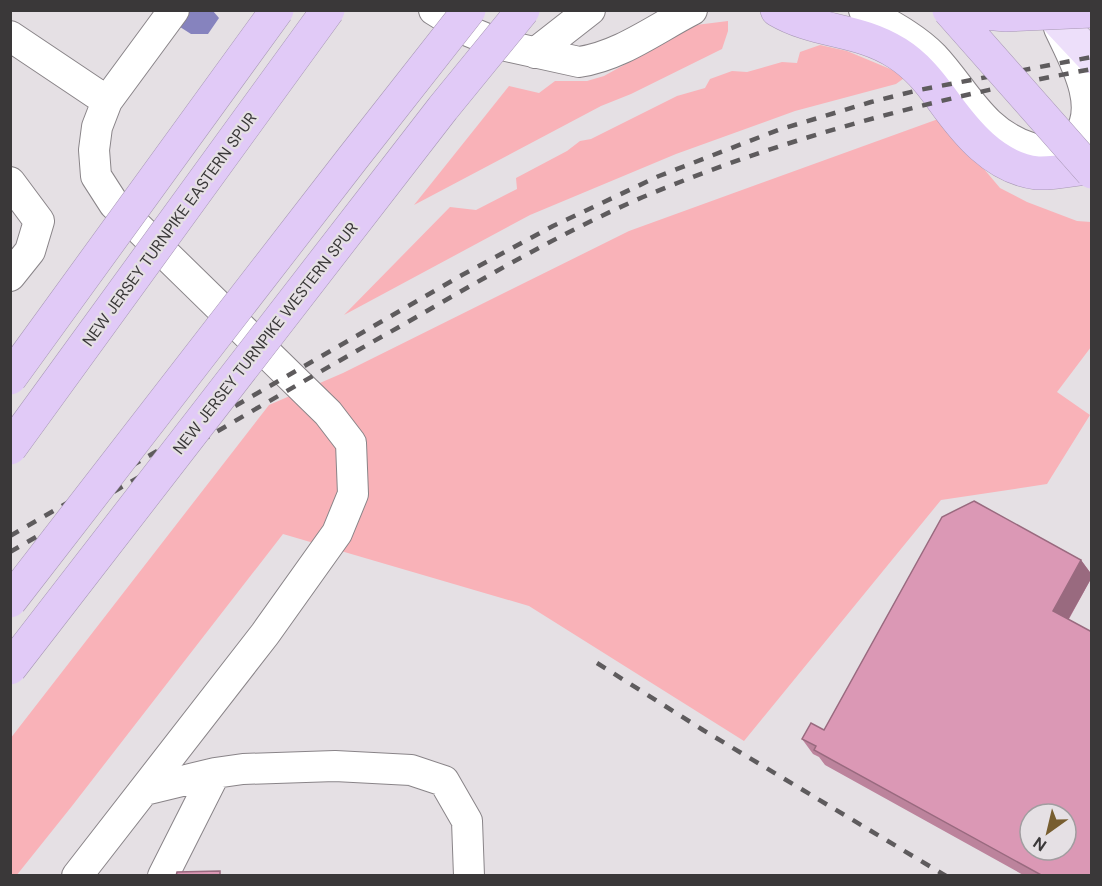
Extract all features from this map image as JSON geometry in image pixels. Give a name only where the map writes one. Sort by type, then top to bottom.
[{"type":"highway","points":[[10,378],[277,10]]},
{"type":"highway","name":"NEW JERSEY TURNPIKE EASTERN SPUR","points":[[10,448],[328,10]]},
{"type":"highway","points":[[10,601],[469,10]]},
{"type":"highway","name":"NEW JERSEY TURNPIKE WESTERN SPUR","points":[[10,668],[442,108],[523,10]]},
{"type":"highway","points":[[777,10],[799,22],[868,38],[898,53],[925,77],[962,126],[993,155],[1023,170],[1041,173],[1092,167]]},
{"type":"highway","points":[[951,10],[1006,15],[1092,11]]},
{"type":"highway","points":[[951,10],[1092,172]]},
{"type":"highway","points":[[1057,172],[1092,157]]},
{"type":"main road","points":[[1052,15],[1092,57]]},
{"type":"street","points":[[77,876],[264,634],[337,533],[353,494],[351,443],[328,413],[114,204],[96,176],[94,150],[97,127],[107,101],[174,10]]},
{"type":"street","points":[[434,10],[468,31],[502,45],[569,61],[589,61],[621,48],[692,10]]},
{"type":"street","points":[[535,53],[590,10]]},
{"type":"street","points":[[864,10],[903,32],[924,48],[977,113],[995,129],[1017,143],[1049,152],[1065,147],[1078,136],[1087,122],[1090,104],[1083,80],[1052,15]]},
{"type":"street","points":[[10,36],[107,101]]},
{"type":"street","points":[[10,182],[39,221],[30,251],[10,276]]},
{"type":"street","points":[[145,790],[215,773],[243,770],[335,766],[411,770],[444,781],[466,821],[469,876]]},
{"type":"street","points":[[163,876],[215,773]]},
{"type":"shaded area","points":[[155,11],[213,11],[219,18],[208,34],[191,34]]},
{"type":"shaded area","points":[[728,21],[728,31],[722,49],[631,94],[601,106],[414,205],[509,86],[539,93],[555,81],[587,81],[604,76],[696,25]]},
{"type":"shaded area","points":[[820,45],[847,51],[907,76],[896,84],[795,111],[676,154],[530,215],[344,315],[450,207],[476,210],[517,189],[516,178],[567,151],[580,141],[591,139],[677,96],[705,88],[710,79],[732,71],[747,72],[782,62],[797,63],[800,52]]},
{"type":"shaded area","points":[[941,118],[1000,188],[1027,202],[1077,221],[1091,222],[1091,347],[1057,392],[1090,415],[1047,484],[941,500],[744,741],[529,606],[283,534],[16,876],[10,875],[10,739],[269,405],[343,373],[629,231]]},
{"type":"building","points":[[974,501],[1081,560],[1053,611],[1092,632],[1092,876],[1043,876],[814,750],[816,746],[802,739],[811,723],[824,730],[942,517]]},
{"type":"building","points":[[220,871],[220,876],[176,876],[177,872]]},
{"type":"railway","points":[[10,536],[462,275],[553,226],[659,176],[778,130],[871,102],[919,90],[1092,57]]},
{"type":"railway","points":[[10,552],[489,275],[611,211],[698,175],[808,137],[920,106],[1092,69]]},
{"type":"railway","points":[[597,663],[703,730],[946,876]]}]
